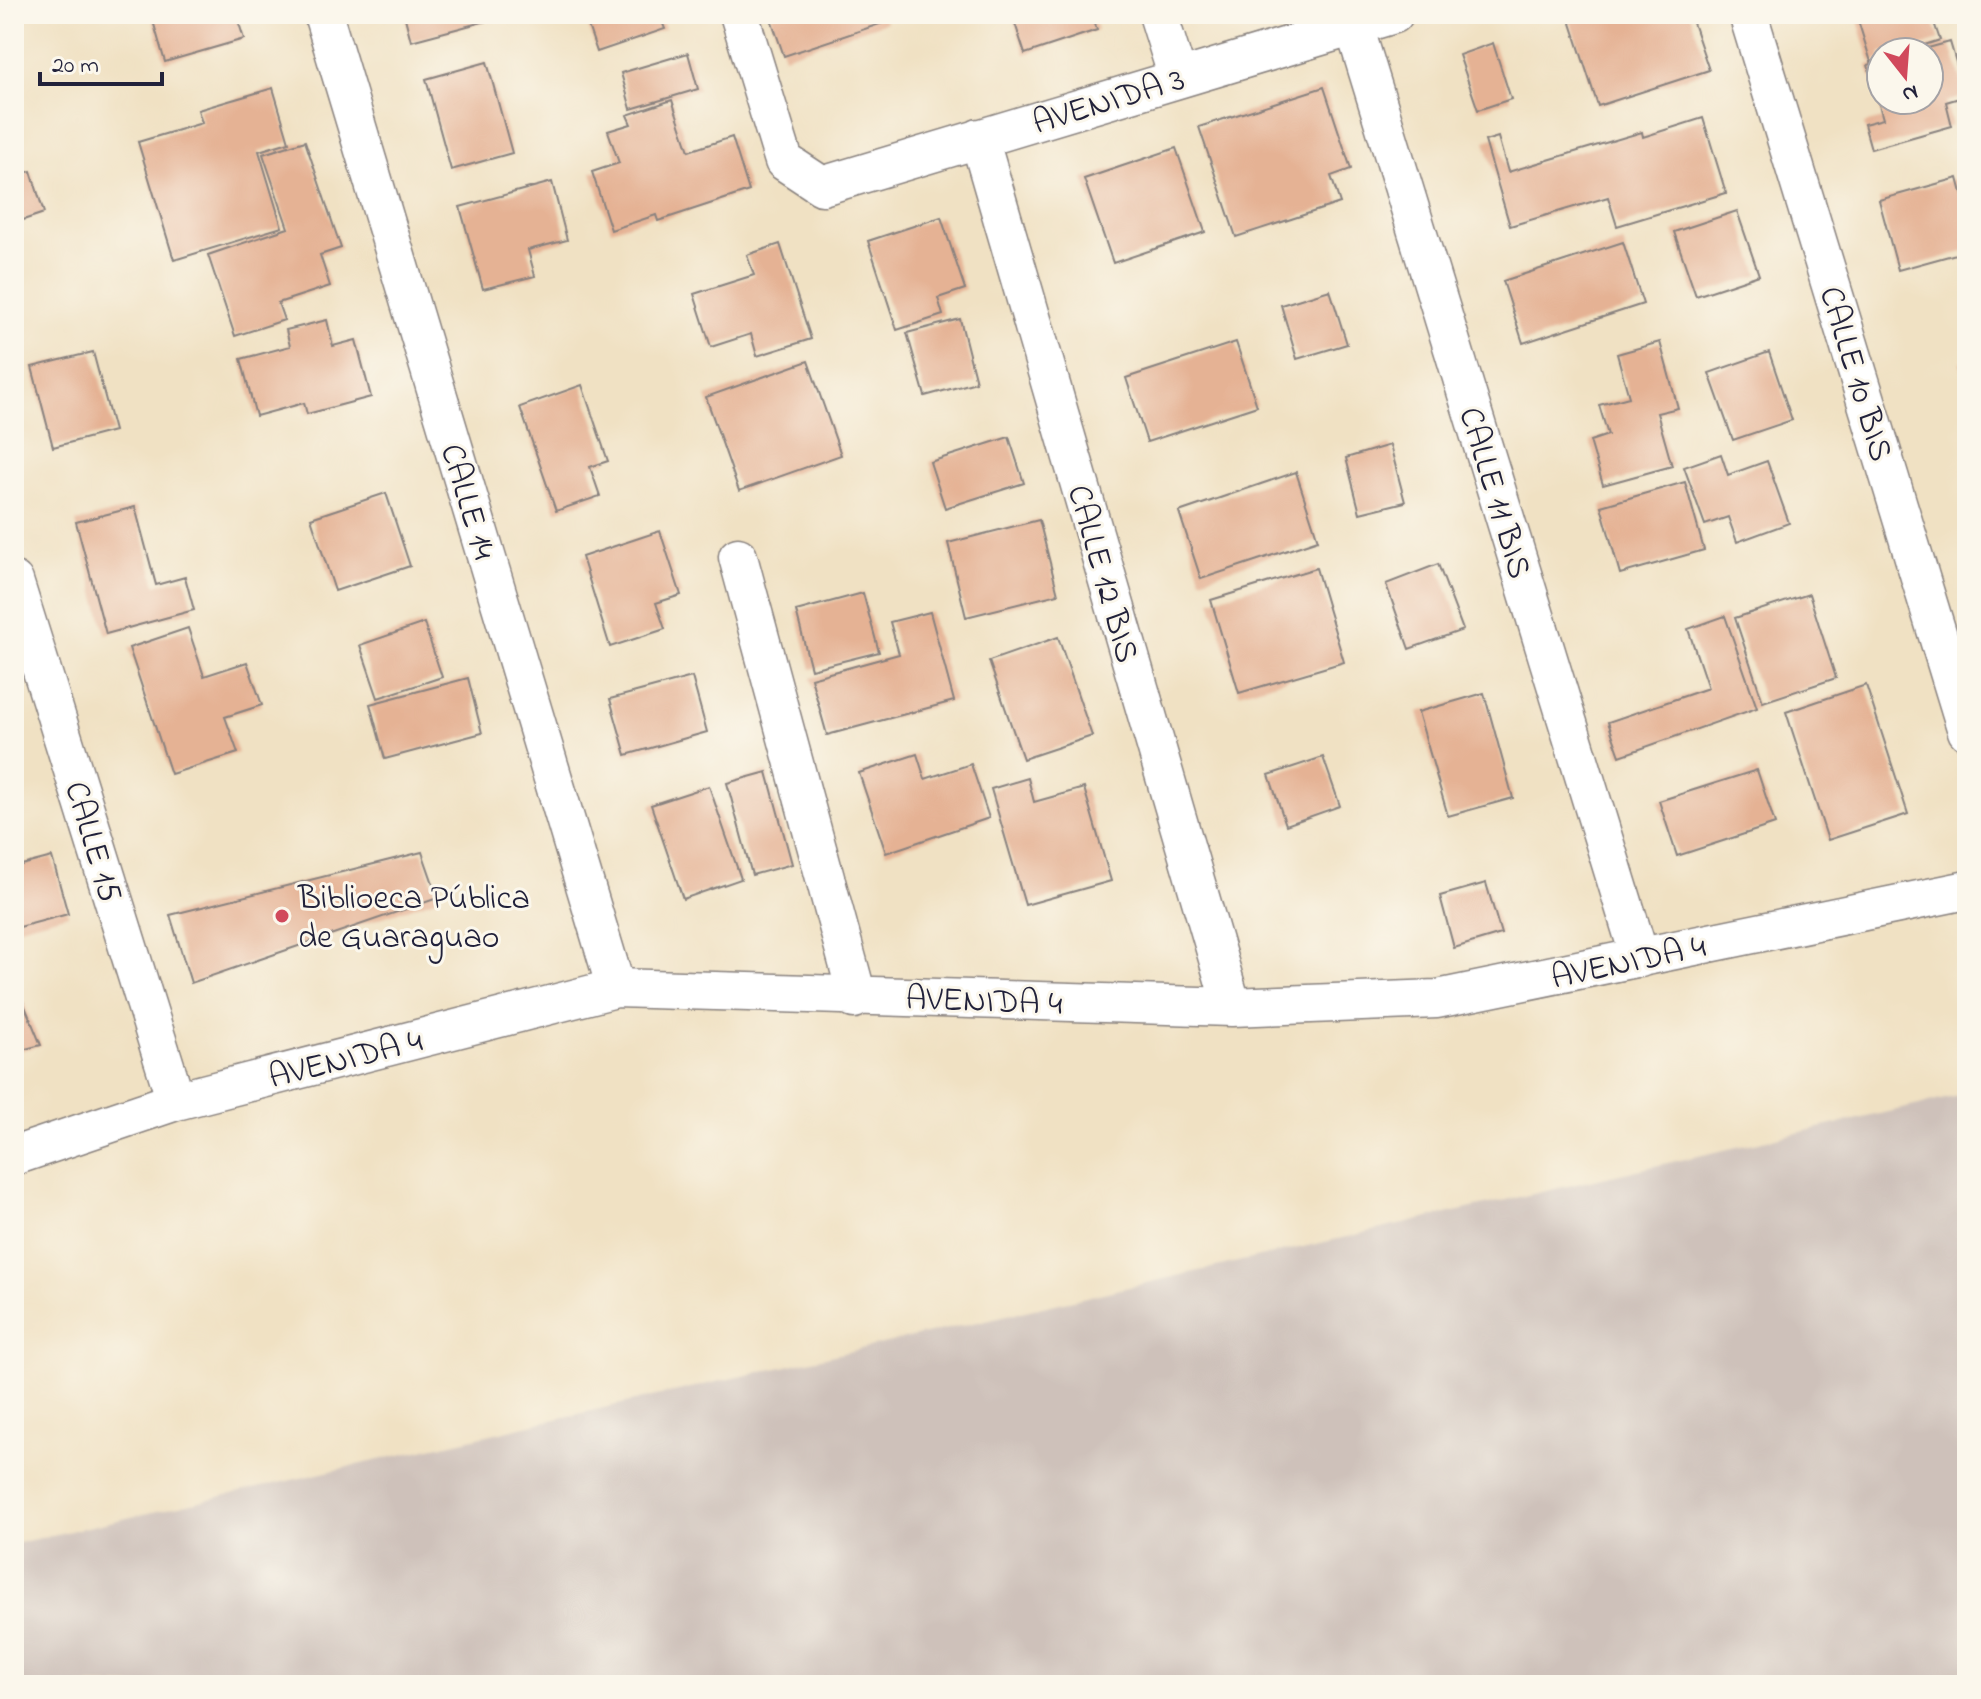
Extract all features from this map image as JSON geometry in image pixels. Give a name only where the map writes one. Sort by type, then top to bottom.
[{"type":"street","name":"CALLE 14","points":[[323,14],[616,988]]},
{"type":"street","name":"AVENIDA 3","points":[[739,14],[784,161],[822,186],[1394,14]]},
{"type":"street","points":[[1158,14],[1178,78]]},
{"type":"street","name":"CALLE 10 BIS","points":[[1748,14],[1967,731]]},
{"type":"street","name":"CALLE 11 BIS","points":[[1354,26],[1640,958]]},
{"type":"street","name":"CALLE 12 BIS","points":[[979,138],[1232,1007]]},
{"type":"street","points":[[738,557],[855,997]]},
{"type":"street","name":"CALLE 15","points":[[14,581],[176,1101]]},
{"type":"street","name":"AVENIDA 4","points":[[14,1156],[176,1101],[616,988],[1232,1007],[1437,999],[1967,890]]},
{"type":"shaded area","points":[[1967,1094],[1967,1685],[14,1685],[14,1544]]},
{"type":"building","points":[[151,14],[236,14],[244,39],[165,62]]},
{"type":"building","points":[[404,14],[509,14],[509,15],[411,41]]},
{"type":"building","points":[[584,14],[659,14],[665,29],[597,52]]},
{"type":"building","points":[[883,14],[886,22],[784,56],[770,16]]},
{"type":"building","points":[[1012,14],[1092,14],[1097,30],[1025,54]]},
{"type":"building","points":[[1568,14],[1690,14],[1709,70],[1598,106]]},
{"type":"building","points":[[1856,14],[1931,14],[1939,36],[1865,36],[1865,43]]},
{"type":"building","points":[[1950,42],[1966,96],[1946,102],[1952,126],[1871,149],[1864,124],[1883,119],[1882,116],[1945,116],[1945,43]]},
{"type":"building","points":[[1493,43],[1511,99],[1478,110],[1459,55]]},
{"type":"building","points":[[688,53],[698,89],[631,109],[621,73]]},
{"type":"building","points":[[487,62],[512,153],[451,170],[426,79]]},
{"type":"building","points":[[1324,87],[1351,169],[1331,176],[1340,203],[1236,237],[1199,127]]},
{"type":"building","points":[[273,88],[289,142],[259,151],[282,227],[174,260],[138,142],[202,123],[198,110]]},
{"type":"building","points":[[672,100],[689,151],[732,137],[749,191],[658,221],[656,215],[611,230],[592,172],[619,163],[608,131],[631,124],[627,115]]},
{"type":"building","points":[[14,113],[22,136],[14,138]]},
{"type":"building","points":[[1703,118],[1726,193],[1617,226],[1608,197],[1510,226],[1485,141],[1498,137],[1508,172],[1642,132],[1643,137]]},
{"type":"building","points":[[305,141],[341,248],[320,255],[330,286],[278,303],[284,320],[235,336],[208,255],[288,228],[263,154]]},
{"type":"building","points":[[1176,148],[1205,232],[1113,263],[1084,179]]},
{"type":"building","points":[[31,171],[44,213],[14,223],[14,176]]},
{"type":"building","points":[[1958,178],[1967,211],[1967,251],[1898,270],[1879,200]]},
{"type":"building","points":[[552,182],[567,240],[528,250],[535,276],[483,289],[460,207]]},
{"type":"building","points":[[1737,211],[1759,275],[1696,296],[1674,232]]},
{"type":"building","points":[[941,217],[965,289],[938,298],[943,315],[897,330],[868,241]]},
{"type":"building","points":[[1623,242],[1643,304],[1523,343],[1503,281]]},
{"type":"building","points":[[780,244],[811,339],[757,356],[751,334],[711,347],[694,294],[754,275],[747,255]]},
{"type":"building","points":[[1330,290],[1347,344],[1297,359],[1281,305]]},
{"type":"building","points":[[960,319],[976,382],[925,396],[907,333]]},
{"type":"building","points":[[327,320],[333,346],[356,340],[371,397],[307,414],[304,403],[256,416],[241,359],[290,346],[286,330]]},
{"type":"building","points":[[1236,342],[1257,406],[1147,442],[1126,378]]},
{"type":"building","points":[[1660,342],[1678,408],[1657,413],[1672,466],[1603,485],[1590,441],[1608,435],[1599,405],[1629,397],[1617,354]]},
{"type":"building","points":[[93,352],[114,431],[53,447],[32,367]]},
{"type":"building","points":[[1769,352],[1792,420],[1733,440],[1709,373]]},
{"type":"building","points":[[1967,360],[1967,384],[1966,384],[1960,362]]},
{"type":"building","points":[[808,361],[841,455],[739,491],[706,397]]},
{"type":"building","points":[[582,385],[608,461],[590,467],[600,496],[556,511],[520,407]]},
{"type":"building","points":[[1009,437],[1024,483],[945,508],[930,462]]},
{"type":"building","points":[[1390,445],[1405,502],[1360,513],[1346,458]]},
{"type":"building","points":[[1721,454],[1728,475],[1767,461],[1789,523],[1737,542],[1728,517],[1705,525],[1684,467]]},
{"type":"building","points":[[1296,472],[1318,540],[1201,579],[1179,512]]},
{"type":"building","points":[[1685,482],[1704,550],[1620,574],[1601,506]]},
{"type":"building","points":[[386,493],[410,566],[335,591],[311,518]]},
{"type":"building","points":[[135,507],[156,585],[185,577],[194,610],[106,634],[76,522]]},
{"type":"building","points":[[1039,520],[1058,594],[966,617],[948,543]]},
{"type":"building","points":[[660,531],[681,595],[656,603],[665,629],[610,647],[582,557]]},
{"type":"building","points":[[1438,564],[1463,630],[1409,649],[1386,584]]},
{"type":"building","points":[[1316,568],[1344,662],[1239,693],[1211,600]]},
{"type":"building","points":[[863,593],[879,652],[811,669],[796,611]]},
{"type":"building","points":[[1809,594],[1836,678],[1763,702],[1735,618]]},
{"type":"building","points":[[930,612],[954,701],[827,735],[811,678],[899,654],[890,622]]},
{"type":"building","points":[[1725,616],[1757,708],[1620,756],[1608,722],[1708,688],[1688,629]]},
{"type":"building","points":[[424,623],[442,677],[378,698],[360,645]]},
{"type":"building","points":[[188,628],[204,676],[247,662],[262,705],[225,717],[238,753],[171,774],[129,648]]},
{"type":"building","points":[[1058,637],[1092,736],[1023,759],[989,661]]},
{"type":"building","points":[[692,677],[707,732],[626,755],[610,699]]},
{"type":"building","points":[[468,678],[482,733],[385,759],[370,704]]},
{"type":"building","points":[[1866,685],[1908,814],[1828,840],[1786,712]]},
{"type":"building","points":[[1484,693],[1513,798],[1448,816],[1418,712]]},
{"type":"building","points":[[917,754],[925,779],[971,764],[989,818],[886,853],[859,773]]},
{"type":"building","points":[[1323,757],[1340,806],[1286,825],[1269,775]]},
{"type":"building","points":[[1757,770],[1775,824],[1677,856],[1659,801]]},
{"type":"building","points":[[767,772],[792,864],[752,875],[727,783]]},
{"type":"building","points":[[1028,778],[1034,802],[1084,788],[1111,881],[1025,905],[991,789]]},
{"type":"building","points":[[709,786],[741,879],[683,899],[651,805]]},
{"type":"building","points":[[422,852],[438,898],[191,983],[170,915]]},
{"type":"building","points":[[52,857],[68,914],[16,928],[14,867]]},
{"type":"building","points":[[1486,883],[1501,934],[1454,948],[1440,896]]},
{"type":"building","points":[[14,980],[41,1045],[14,1052]]},
{"type":"place","name":"Biblioeca Pública de Guaraguao","points":[[282,916]]}]
